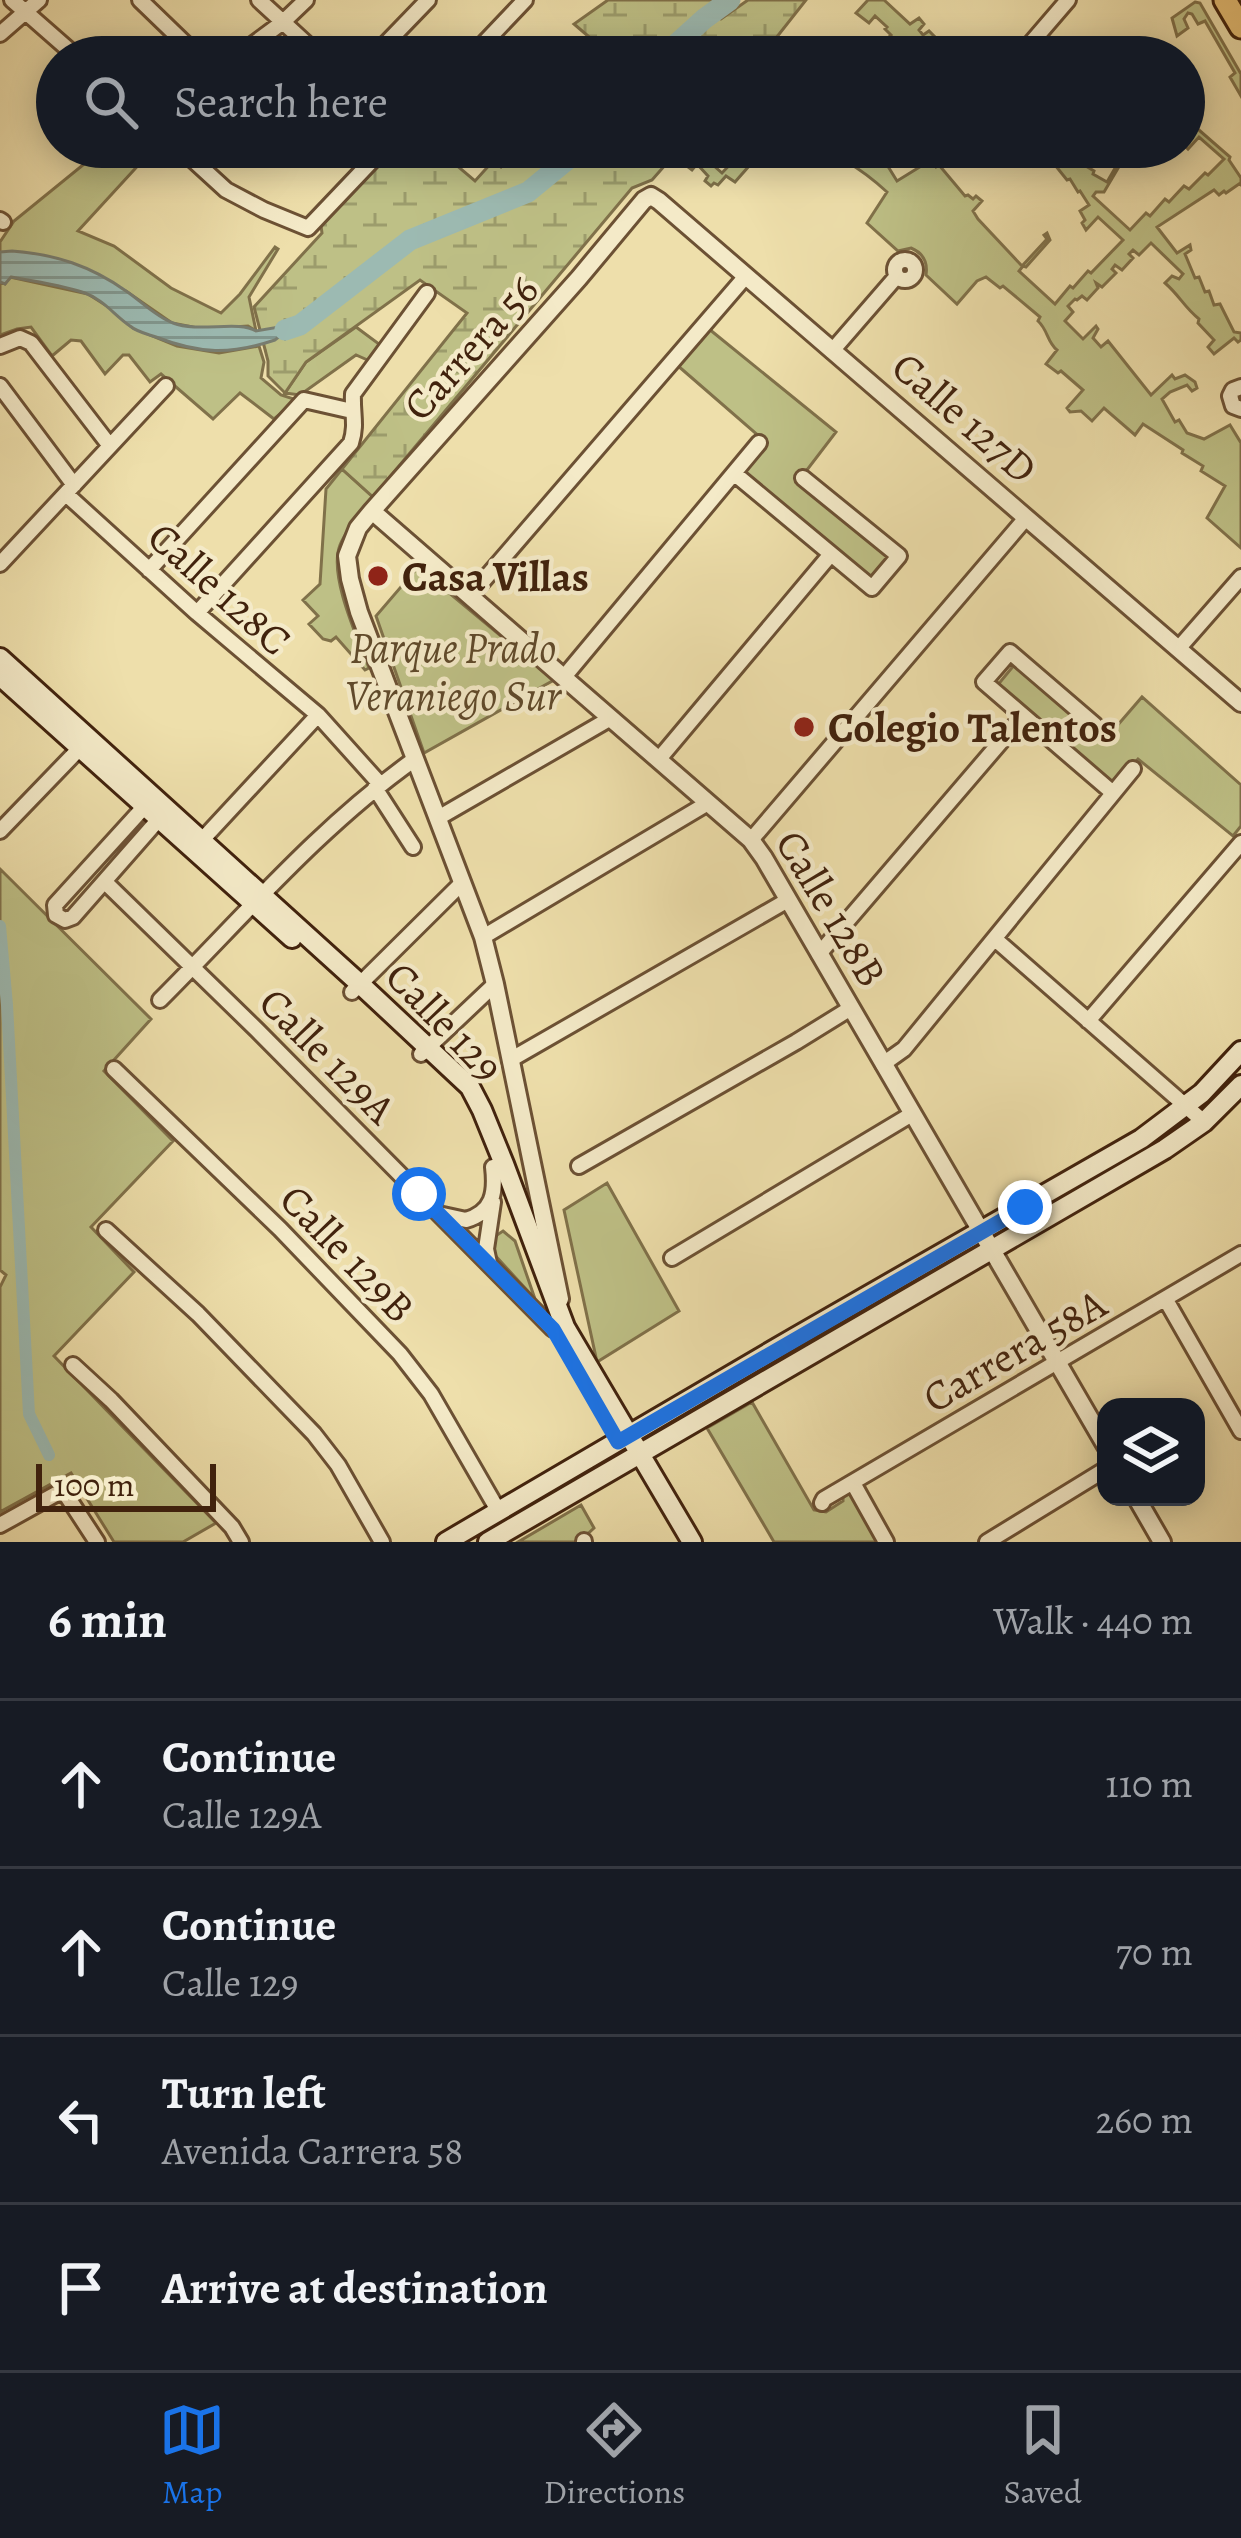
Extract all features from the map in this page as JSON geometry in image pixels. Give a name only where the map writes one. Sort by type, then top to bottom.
[{"type":"main road","points":[[1225,0],[1241,27]]},
{"type":"main road","name":"Calle 129","points":[[0,658],[202,840],[258,899]]},
{"type":"main road","name":"Calle 129","points":[[0,676],[470,1087],[482,1109],[559,1328]]},
{"type":"main road","name":"Calle 129","points":[[425,1050],[465,1097],[559,1328],[678,1542]]},
{"type":"main road","points":[[986,1241],[1186,1106],[1241,1051]]},
{"type":"main road","points":[[446,1542],[628,1448],[986,1241],[1166,1149],[1204,1122],[1241,1085]]},
{"type":"main road","points":[[488,1542],[628,1448]]},
{"type":"main road","name":"Calle 129","points":[[628,1448],[692,1542]]},
{"type":"street","points":[[0,34],[18,6],[39,0]]},
{"type":"street","points":[[140,0],[177,36]]},
{"type":"street","points":[[259,0],[298,36]]},
{"type":"street","points":[[264,36],[306,0]]},
{"type":"street","points":[[393,36],[428,0]]},
{"type":"street","points":[[491,36],[524,0]]},
{"type":"street","points":[[1037,36],[1068,0]]},
{"type":"street","points":[[18,6],[53,36]]},
{"type":"street","points":[[202,168],[226,190],[308,228],[365,168]]},
{"type":"street","name":"Calle 127D","points":[[640,204],[651,196],[658,201],[1241,703]]},
{"type":"street","name":"Carrera 56","points":[[415,759],[359,612],[347,568],[353,538],[640,204]]},
{"type":"street","points":[[471,595],[746,276]]},
{"type":"street","points":[[832,351],[897,276]]},
{"type":"street","points":[[197,614],[351,442],[357,426],[352,394],[428,293]]},
{"type":"street","points":[[0,346],[26,339],[110,446]]},
{"type":"street","name":"Calle 128C","points":[[0,386],[70,489],[197,614],[318,715],[377,786],[412,847]]},
{"type":"street","points":[[0,564],[166,386]]},
{"type":"street","points":[[1241,387],[1230,396],[1233,406],[1241,409]]},
{"type":"street","points":[[149,570],[304,400],[352,411]]},
{"type":"street","points":[[564,676],[759,443]]},
{"type":"street","points":[[735,474],[872,588],[899,556],[803,478]]},
{"type":"street","name":"Calle 128B","points":[[372,512],[751,840],[1097,1431]]},
{"type":"street","points":[[751,840],[1026,518]]},
{"type":"street","points":[[659,759],[831,554]]},
{"type":"street","points":[[1178,649],[1241,578],[1236,571],[1239,560]]},
{"type":"street","points":[[1095,725],[1010,652],[984,682],[1113,793]]},
{"type":"street","points":[[202,840],[318,715]]},
{"type":"street","points":[[819,954],[1022,717]]},
{"type":"street","points":[[438,818],[610,718]]},
{"type":"street","points":[[0,831],[80,748]]},
{"type":"street","points":[[160,1000],[325,831],[415,759],[495,984],[547,1228],[559,1328]]},
{"type":"street","points":[[883,1064],[904,1049],[1133,769]]},
{"type":"street","points":[[482,937],[708,802]]},
{"type":"street","points":[[153,813],[105,882],[73,917],[65,920],[56,914],[55,905],[153,813]]},
{"type":"street","points":[[1088,1021],[1241,843]]},
{"type":"street","name":"Calle 129A","points":[[105,882],[559,1328]]},
{"type":"street","points":[[356,988],[462,883]]},
{"type":"street","points":[[510,1060],[788,900]]},
{"type":"street","points":[[995,940],[1204,1122]]},
{"type":"street","points":[[425,1050],[495,984]]},
{"type":"street","points":[[579,1166],[850,1008]]},
{"type":"street","name":"Calle 129B","points":[[114,1069],[280,1229],[400,1354],[431,1394],[499,1512]]},
{"type":"street","points":[[672,1258],[912,1114]]},
{"type":"street","name":"Calle 129","points":[[490,1265],[486,1249],[493,1167]]},
{"type":"street","points":[[434,1209],[466,1220],[483,1211],[494,1197]]},
{"type":"street","points":[[106,1230],[198,1315],[314,1434],[338,1465],[382,1542]]},
{"type":"street","name":"Carrera 58A","points":[[822,1503],[1241,1254]]},
{"type":"street","points":[[1166,1300],[1241,1431]]},
{"type":"street","points":[[73,1365],[232,1526],[242,1542]]},
{"type":"street","points":[[987,1542],[1097,1475]]},
{"type":"street","points":[[853,1483],[886,1542]]},
{"type":"street","points":[[0,1525],[63,1490],[97,1542]]},
{"type":"street","points":[[1141,1506],[1162,1542]]},
{"type":"green space","points":[[608,0],[724,0],[711,11],[721,19],[748,0],[806,0],[778,36],[588,36],[574,24]]},
{"type":"green space","points":[[868,0],[884,0],[910,24],[919,18],[923,35],[929,31],[934,36],[890,36],[875,16],[869,23],[856,13]]},
{"type":"green space","points":[[1200,3],[1241,74],[1241,96],[1230,77],[1235,73],[1205,21],[1198,24],[1188,13],[1184,19],[1188,28],[1177,36],[1172,18]]},
{"type":"green space","points":[[1205,135],[1230,157],[1241,185],[1219,195],[1214,190],[1157,227],[1177,253],[1190,245],[1185,254],[1195,278],[1209,291],[1214,305],[1220,304],[1241,340],[1234,338],[1214,354],[1208,347],[1214,340],[1165,283],[1183,274],[1151,243],[1139,255],[1133,250],[1129,254],[1133,258],[1122,270],[1115,265],[1116,273],[1102,287],[1096,283],[1098,288],[1087,300],[1075,299],[1065,321],[1083,339],[1096,326],[1093,338],[1101,347],[1108,341],[1151,395],[1172,375],[1175,379],[1185,375],[1195,382],[1197,388],[1192,391],[1187,385],[1162,399],[1187,433],[1204,439],[1230,425],[1241,443],[1241,548],[1207,518],[1225,486],[1143,424],[1135,435],[1104,408],[1092,421],[1081,411],[1070,412],[1067,408],[1083,390],[1046,364],[1057,350],[1038,321],[1040,317],[986,277],[957,304],[926,275],[919,252],[911,248],[898,251],[867,223],[887,192],[856,168],[889,168],[897,181],[918,168],[942,168],[965,196],[982,201],[973,211],[1022,266],[1047,239],[1047,233],[1050,240],[1019,271],[1055,304],[1123,240],[1098,217],[1086,230],[1080,211],[1089,205],[1057,168],[1089,168],[1107,182],[1118,168],[1104,192],[1093,196],[1130,230],[1146,213],[1150,216],[1184,186],[1189,189],[1224,159],[1205,142]]},
{"type":"green space","points":[[79,168],[136,168],[78,231],[114,246],[171,288],[221,313],[275,247],[249,297],[256,331],[248,326],[203,329],[172,323],[126,291],[0,252],[0,242],[14,221]]},
{"type":"green space","points":[[375,168],[460,168],[475,181],[487,168],[663,168],[652,180],[632,188],[373,497],[342,469],[467,313],[420,280],[306,362],[285,393],[268,376],[254,307],[322,233],[321,226]]},
{"type":"green space","points":[[701,168],[722,173],[727,168],[747,168],[735,182],[726,176],[711,186],[705,181],[708,176]]},
{"type":"green space","points":[[10,277],[88,294],[133,328],[177,346],[219,353],[259,346],[264,362],[261,378],[281,395],[297,400],[274,419],[240,393],[213,419],[161,374],[150,382],[129,355],[123,355],[105,374],[81,341],[71,340],[52,356],[31,327],[0,335],[0,282],[5,284]]},
{"type":"green space","points":[[356,327],[383,347],[372,362],[356,355],[300,395],[285,393],[306,362]]},
{"type":"green space","points":[[709,329],[836,432],[800,479],[891,555],[870,580],[744,473],[767,443],[677,365]]},
{"type":"green space","points":[[342,469],[373,497],[347,532],[337,558],[346,607],[369,668],[365,670],[336,637],[323,639],[309,624],[318,616],[303,600],[320,584],[326,489]]},
{"type":"green space","name":"Parque Prado Veraniego Sur","points":[[418,567],[554,680],[424,753],[376,616]]},
{"type":"green space","points":[[1015,664],[1104,741],[1142,697],[1241,785],[1241,826],[1233,836],[1138,759],[1113,788],[996,687]]},
{"type":"green space","points":[[0,869],[151,1019],[104,1071],[173,1141],[91,1227],[134,1272],[54,1356],[216,1523],[183,1542],[114,1542],[71,1473],[0,1512],[0,1287],[6,1275],[0,1270]]},
{"type":"green space","points":[[607,1183],[679,1311],[597,1362],[564,1210]]},
{"type":"green space","points":[[503,1231],[515,1241],[535,1299],[492,1252],[491,1239]]},
{"type":"green space","points":[[752,1402],[814,1510],[826,1512],[851,1492],[881,1542],[774,1542],[707,1428]]},
{"type":"green space","points":[[581,1505],[594,1528],[579,1542],[518,1542]]},
{"type":"water","points":[[0,252],[86,268],[183,326],[256,331],[297,324],[301,315],[319,313],[320,317],[303,323],[285,339],[280,336],[259,345],[229,350],[187,347],[136,330],[85,293],[11,277],[5,284],[0,282]]},
{"type":"waterway","points":[[685,36],[730,0]]},
{"type":"waterway","points":[[285,330],[300,325],[410,240],[528,192],[557,168]]},
{"type":"waterway","points":[[0,926],[29,1414],[49,1455]]},
{"type":"place","name":"Casa Villas","points":[[378,576]]},
{"type":"place","name":"Colegio Talentos","points":[[804,727]]},
{"type":"route","points":[[419,1194],[553,1329],[618,1442],[1025,1207]]}]
